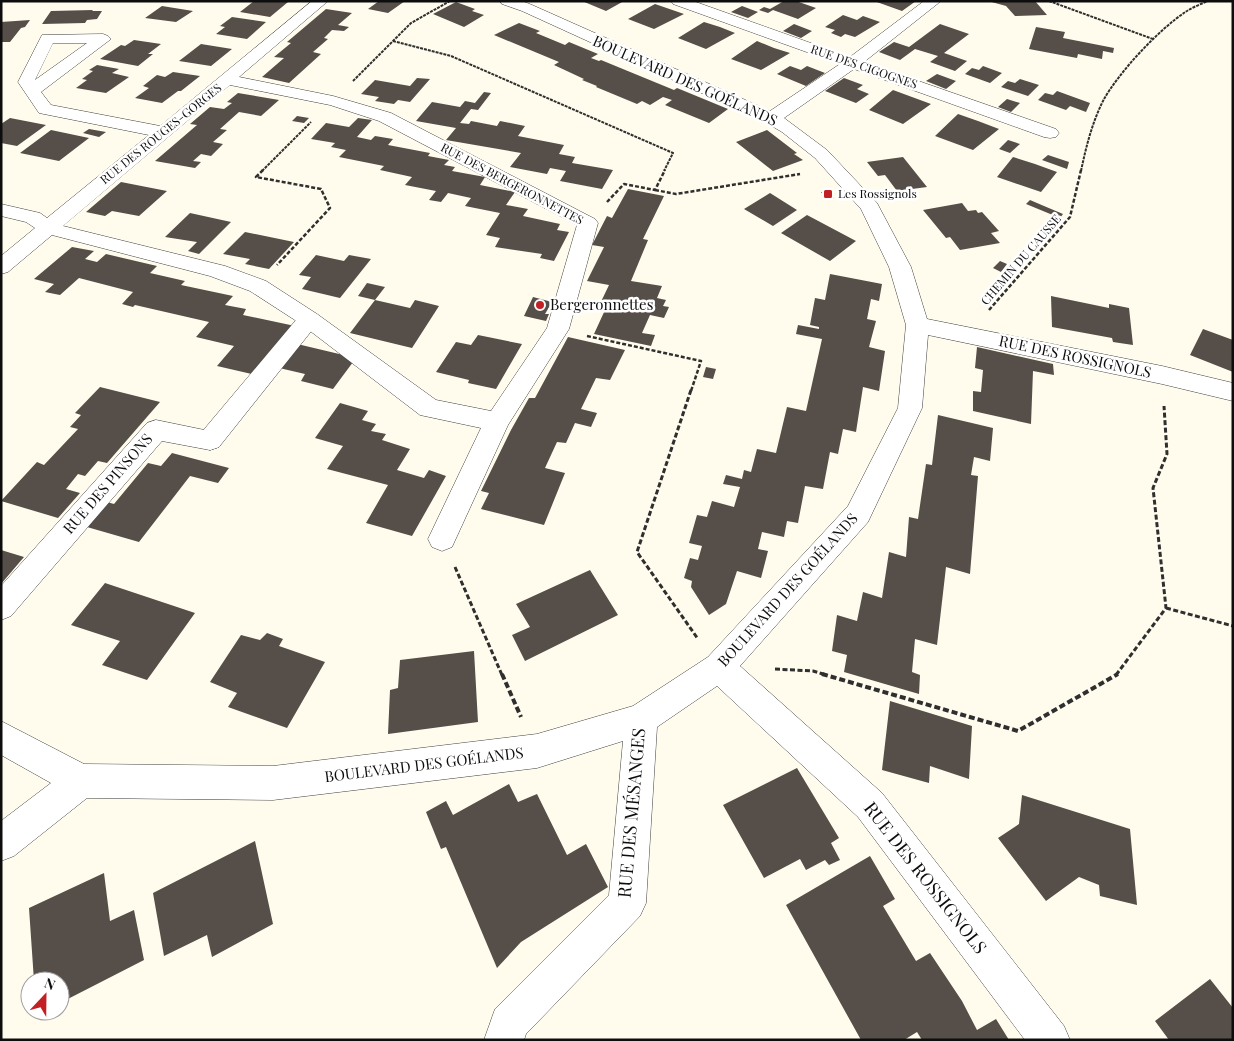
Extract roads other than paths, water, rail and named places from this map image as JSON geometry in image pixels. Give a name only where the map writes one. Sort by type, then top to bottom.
[{"type":"street","name":"RUE DES ROUGES-GORGES","points":[[1,267],[321,1]]},
{"type":"street","name":"BOULEVARD DES GOÉLANDS","points":[[1,737],[81,781],[273,783],[536,751],[641,719],[719,667],[858,514],[910,408],[917,325],[900,267],[870,207],[821,154],[772,118],[527,8],[507,1]]},
{"type":"street","name":"RUE DES CIGOGNES","points":[[678,1],[1050,133]]},
{"type":"street","points":[[772,118],[852,63],[934,1]]},
{"type":"street","name":"RUE DES BERGERONNETTES","points":[[227,80],[333,101],[385,118],[588,223],[558,329],[497,422],[442,539]]},
{"type":"street","points":[[30,91],[45,109],[163,132]]},
{"type":"street","points":[[1,210],[33,217],[47,228],[217,271],[258,286],[308,319],[429,408],[497,422]]},
{"type":"street","name":"RUE DES PINSONS","points":[[1,607],[156,430],[210,440],[308,319]]},
{"type":"street","name":"RUE DES ROSSIGNOLS","points":[[917,325],[1162,375],[1233,392]]},
{"type":"street","name":"RUE DES ROSSIGNOLS","points":[[719,667],[870,805],[1050,1040]]},
{"type":"street","name":"RUE DES MÉSANGES","points":[[504,1040],[509,1023],[627,903],[641,719]]},
{"type":"street","points":[[1,843],[81,781]]},
{"type":"place","name":"Les Rossignols","points":[[828,194]]},
{"type":"place","name":"Bergeronnettes","points":[[540,305]]}]
